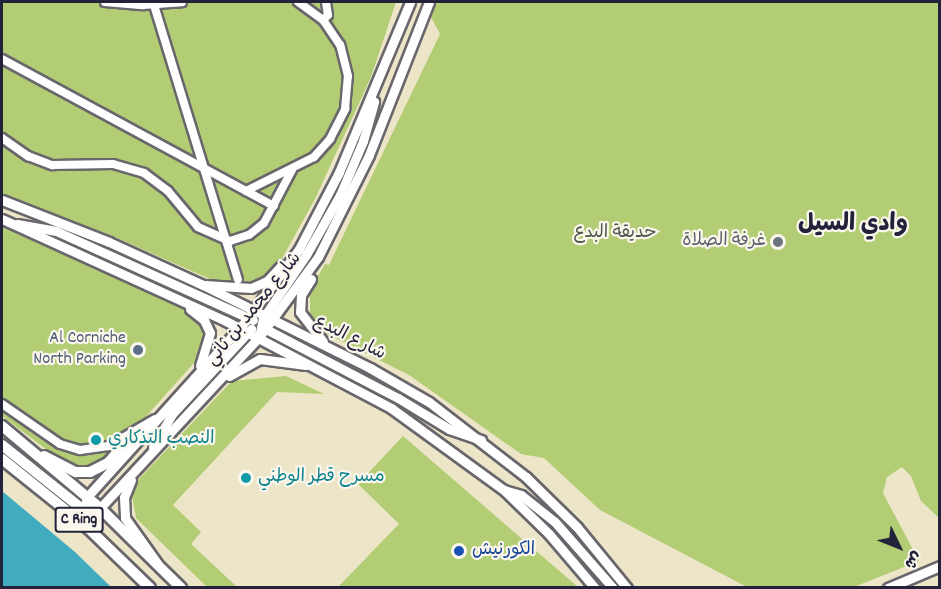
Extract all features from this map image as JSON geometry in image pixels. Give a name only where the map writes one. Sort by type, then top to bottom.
[{"type":"highway","name":"C Ring","points":[[2,426],[100,508],[181,588]]},
{"type":"highway","points":[[38,455],[76,472],[90,472],[108,463],[131,437],[143,434]]},
{"type":"highway","points":[[2,446],[84,510],[100,508]]},
{"type":"highway","name":"C Ring","points":[[2,459],[89,529],[150,588]]},
{"type":"main road","name":"شارع محمد بن ثاني","points":[[257,322],[327,198],[410,2]]},
{"type":"main road","name":"شارع محمد بن ثاني","points":[[89,529],[84,510],[87,497],[195,375],[257,322],[318,257],[369,155],[429,2]]},
{"type":"main road","points":[[151,452],[173,413],[257,322],[306,255],[340,195],[363,141],[377,83]]},
{"type":"main road","name":"شارع البدع","points":[[2,200],[110,242],[203,285],[257,322],[259,337],[323,370],[426,430],[504,490],[549,534],[596,588]]},
{"type":"main road","name":"شارع البدع","points":[[2,219],[158,289],[326,346],[405,387],[482,440],[555,505],[627,588]]},
{"type":"main road","points":[[15,224],[32,224],[56,231],[257,322],[398,398],[449,429],[482,440]]},
{"type":"main road","points":[[203,285],[241,289],[258,285],[299,249]]},
{"type":"main road","points":[[318,257],[315,273],[301,295],[300,312],[326,346]]},
{"type":"main road","points":[[158,289],[196,312],[208,326],[209,346],[195,375]]},
{"type":"main road","name":"شارع محمد بن ثاني","points":[[100,508],[259,337]]},
{"type":"main road","points":[[213,388],[260,359],[283,359],[323,370]]},
{"type":"main road","points":[[138,468],[125,492],[124,513],[130,528],[154,554],[157,563]]},
{"type":"main road","points":[[504,490],[521,495],[555,522],[613,588]]},
{"type":"main road","points":[[888,588],[939,566]]},
{"type":"street","points":[[105,2],[154,5],[182,2]]},
{"type":"street","points":[[246,191],[292,170],[326,145],[339,124],[346,101],[345,59],[323,20],[298,2]]},
{"type":"street","points":[[323,20],[328,13],[326,2]]},
{"type":"street","points":[[154,5],[238,279]]},
{"type":"street","points":[[2,59],[274,206]]},
{"type":"street","points":[[2,138],[44,163],[68,167],[113,164],[144,173],[168,191],[198,227],[226,240],[236,240],[255,232],[274,206],[292,170]]},
{"type":"street","name":"شارع محمد بن ثاني","points":[[2,404],[60,444],[86,451],[109,446],[155,419]]},
{"type":"green space","points":[[2,2],[396,2],[371,77],[315,199],[279,264],[266,277],[250,285],[219,283],[110,235],[2,196]]},
{"type":"green space","name":"حديقة البدع","points":[[435,2],[939,2],[939,518],[921,501],[911,476],[902,467],[887,477],[883,493],[919,561],[854,587],[747,587],[600,510],[544,458],[521,454],[409,375],[319,330],[310,314],[310,290],[325,264],[329,265],[440,34],[430,15]]},
{"type":"green space","points":[[2,224],[138,284],[191,312],[206,328],[203,353],[114,452],[97,466],[80,468],[55,456],[2,416]]},
{"type":"green space","points":[[286,376],[324,394],[277,392],[173,505],[201,532],[191,544],[237,587],[207,587],[136,518],[132,496],[138,480],[232,381]]},
{"type":"green space","points":[[403,436],[578,587],[338,587],[399,524],[358,484]]},
{"type":"water","points":[[2,491],[75,552],[111,587],[2,587]]},
{"type":"place","name":"غرفة الصلاة","points":[[778,242]]},
{"type":"place","name":"Al Corniche North Parking","points":[[138,350]]},
{"type":"place","name":"النصب التذكاري","points":[[96,440]]},
{"type":"place","name":"مسرح قطر الوطني","points":[[246,478]]},
{"type":"place","name":"الكورنيش","points":[[459,551]]},
{"type":"district","name":"وادي السيل","points":[[853,226]]}]
